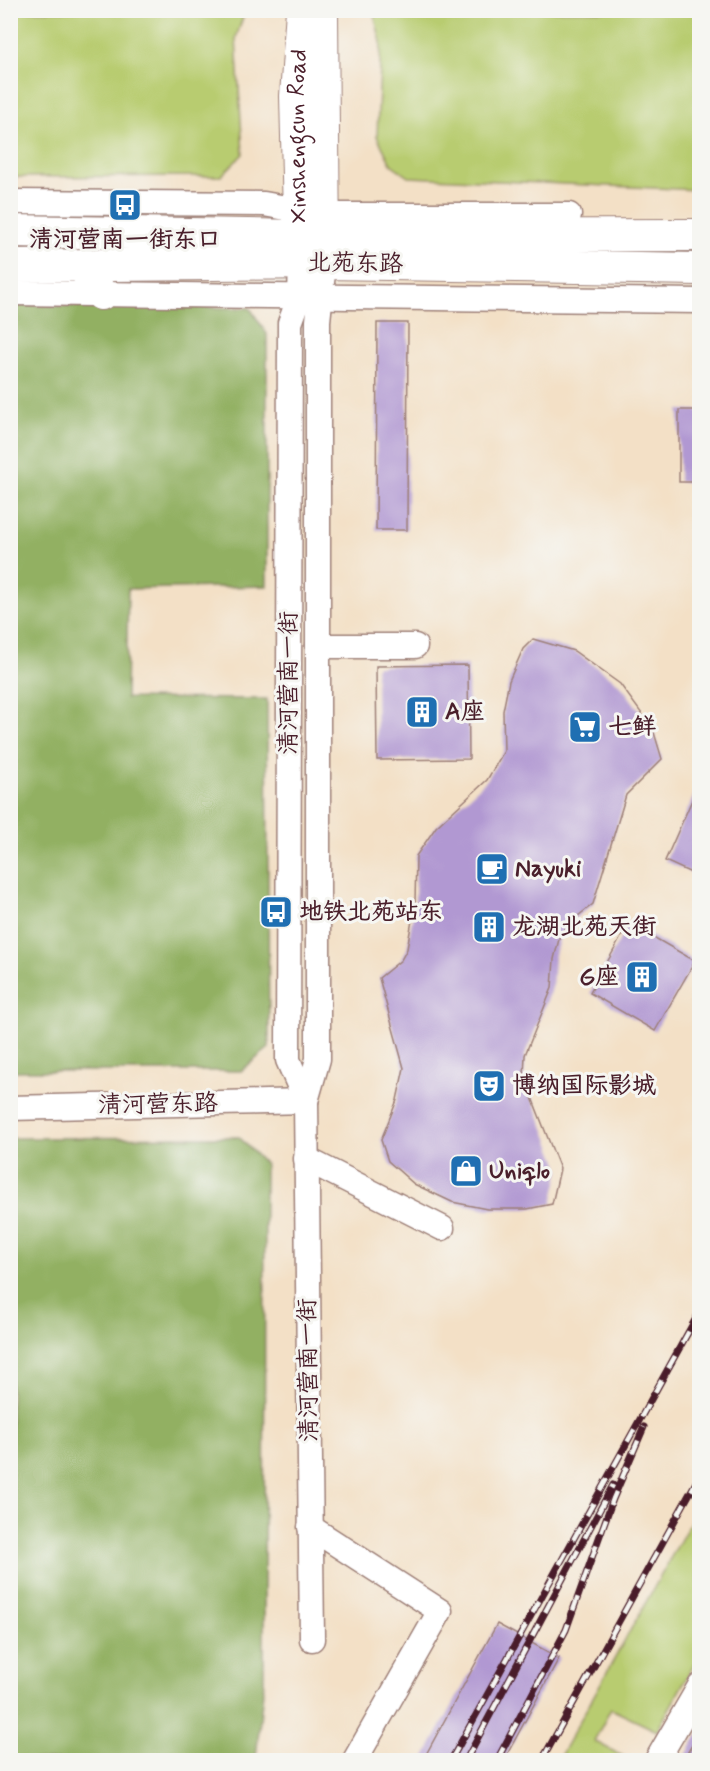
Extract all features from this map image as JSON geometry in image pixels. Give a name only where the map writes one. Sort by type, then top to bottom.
[{"type":"main road","name":"Xinshengcun Road","points":[[302,10],[296,96],[312,237]]},
{"type":"main road","name":"Xinshengcun Road","points":[[312,237],[322,10]]},
{"type":"main road","points":[[569,215],[595,235]]},
{"type":"main road","name":"北苑东路","points":[[10,231],[312,237],[699,235]]},
{"type":"main road","name":"北苑东路","points":[[10,266],[82,265],[312,237],[699,269]]},
{"type":"main road","points":[[82,265],[101,294]]},
{"type":"street","points":[[10,202],[264,204],[312,237],[569,215]]},
{"type":"street","name":"清河营南一街","points":[[312,237],[310,296],[318,321],[318,1059],[306,1101],[312,1639]]},
{"type":"street","points":[[10,293],[699,301]]},
{"type":"street","name":"清河营南一街","points":[[306,1101],[288,1060],[290,323],[310,296]]},
{"type":"street","points":[[318,646],[415,646]]},
{"type":"street","name":"清河营东路","points":[[10,1108],[306,1101]]},
{"type":"street","points":[[306,1159],[442,1228]]},
{"type":"street","points":[[310,1527],[440,1611],[355,1761]]},
{"type":"street","points":[[657,1761],[699,1686]]},
{"type":"green space","points":[[10,11],[245,11],[236,38],[243,154],[221,176],[11,177]]},
{"type":"green space","points":[[373,11],[699,11],[699,190],[409,177],[391,164],[377,136],[381,42]]},
{"type":"green space","points":[[11,305],[250,308],[267,334],[267,586],[128,589],[126,698],[267,699],[269,1048],[241,1071],[11,1071]]},
{"type":"green space","points":[[239,1137],[265,1164],[264,1682],[256,1758],[255,1760],[11,1760],[11,1138]]},
{"type":"green space","points":[[699,1507],[699,1655],[657,1731],[611,1709],[594,1741],[630,1760],[558,1760]]},
{"type":"building","points":[[377,323],[408,323],[407,530],[376,530]]},
{"type":"building","points":[[679,410],[700,410],[700,482],[679,482]]},
{"type":"building","name":"龙湖北苑天街","points":[[533,639],[574,651],[620,684],[653,729],[662,759],[626,795],[593,904],[573,920],[560,935],[554,959],[552,988],[525,1055],[524,1077],[560,1169],[552,1204],[527,1209],[487,1209],[452,1202],[414,1184],[388,1161],[381,1140],[397,1100],[404,1068],[379,978],[401,960],[407,949],[415,903],[416,856],[436,827],[487,780],[504,751],[503,711],[509,681],[523,649]]},
{"type":"building","name":"A座","points":[[468,665],[469,759],[377,760],[376,666]]},
{"type":"building","points":[[696,791],[700,793],[700,877],[665,861]]},
{"type":"building","name":"G座","points":[[629,923],[695,961],[655,1031],[590,993]]},
{"type":"building","points":[[497,1624],[559,1658],[504,1760],[423,1760]]},
{"type":"building","points":[[700,1732],[700,1760],[683,1760]]},
{"type":"railway","points":[[451,1760],[700,1311]]},
{"type":"railway","points":[[497,1760],[566,1630],[613,1499],[644,1427]]},
{"type":"railway","points":[[542,1760],[700,1475]]},
{"type":"railway","points":[[466,1760],[613,1485]]},
{"type":"place","name":"清河营南一街东口","points":[[125,205]]},
{"type":"place","name":"A座","points":[[422,712]]},
{"type":"place","name":"七鲜","points":[[585,727]]},
{"type":"place","name":"Nayuki","points":[[492,869]]},
{"type":"place","name":"地铁北苑站东","points":[[276,912]]},
{"type":"place","name":"龙湖北苑天街","points":[[489,927]]},
{"type":"place","name":"G座","points":[[642,977]]},
{"type":"place","name":"博纳国际影城","points":[[489,1086]]},
{"type":"place","name":"Uniqlo","points":[[466,1171]]}]
